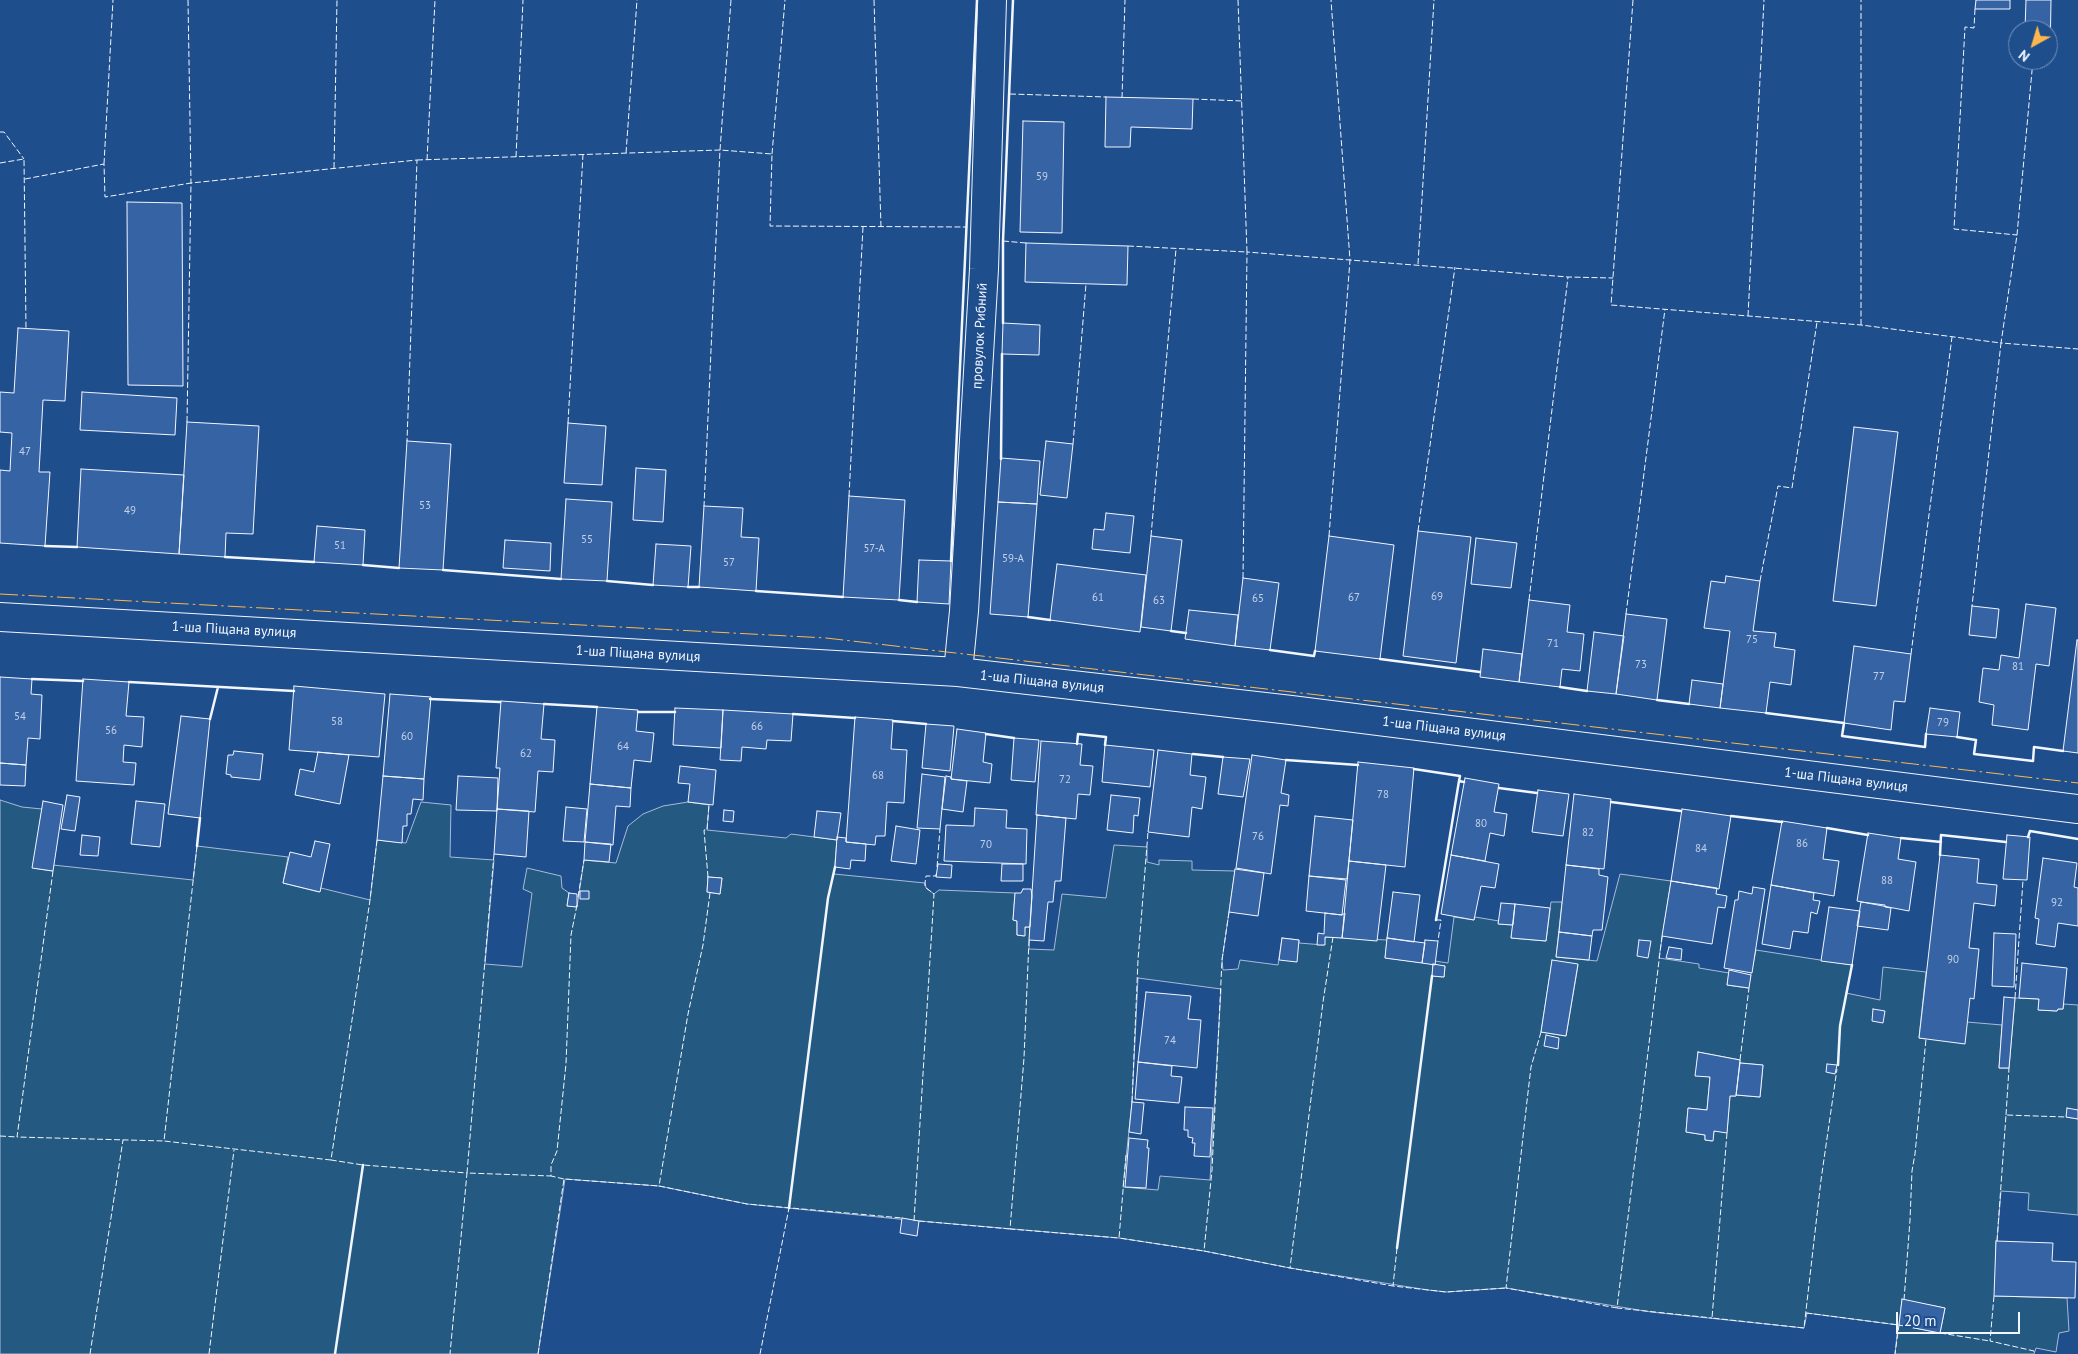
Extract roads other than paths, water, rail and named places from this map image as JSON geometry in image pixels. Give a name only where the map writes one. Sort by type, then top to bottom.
[{"type":"street","name":"провулок Рибний","points":[[958,672],[964,611],[984,269],[992,0]]},
{"type":"street","name":"1-ша Піщана вулиця","points":[[0,617],[958,672],[1291,710],[2078,809]]}]
